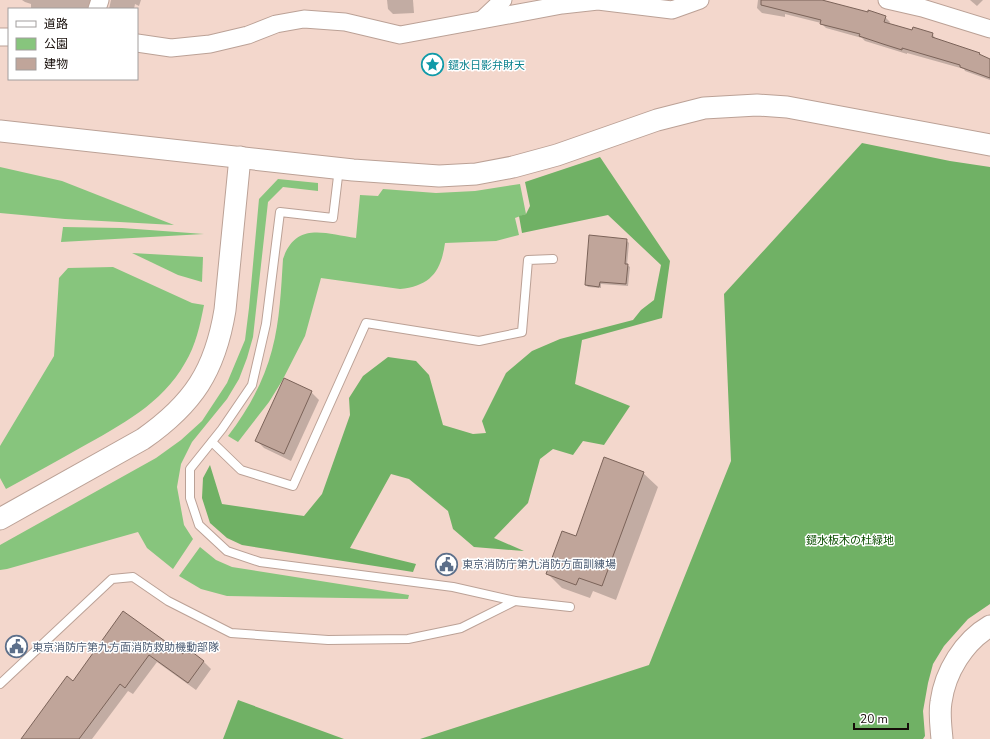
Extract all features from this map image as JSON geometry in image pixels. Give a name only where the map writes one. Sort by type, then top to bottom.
[{"type":"street","points":[[483,19],[503,0]]},
{"type":"street","points":[[138,43],[171,48],[210,44],[248,35],[276,24],[304,19],[345,22],[400,35],[562,5],[598,1],[672,10],[700,0]]},
{"type":"street","points":[[887,0],[923,4],[990,29]]},
{"type":"street","points":[[0,131],[339,168],[439,176],[476,174],[513,167],[557,155],[677,114],[704,108],[757,105],[787,107],[990,145]]},
{"type":"street","points":[[0,519],[143,439],[163,425],[182,407],[197,388],[209,367],[221,333],[225,310],[240,157]]},
{"type":"street","points":[[942,739],[940,718],[941,701],[953,665],[963,650],[981,632],[990,626]]},
{"type":"lane","points":[[339,168],[333,218],[280,212],[266,324],[252,385],[212,442],[190,469],[190,498],[199,526],[227,551],[260,562],[453,587],[515,601],[570,607]]},
{"type":"lane","points":[[212,442],[241,470],[293,486],[366,323],[479,341],[522,332],[528,260],[553,259]]},
{"type":"lane","points":[[0,684],[112,579],[133,578],[168,601],[230,633],[328,640],[408,639],[461,628],[515,601]]},
{"type":"green space","name":"鑓水板木の杜緑地","points":[[862,143],[950,161],[990,167],[990,604],[968,619],[944,646],[933,664],[923,711],[925,736],[923,739],[420,739],[649,665],[731,461],[724,294]]},
{"type":"green space","points":[[600,157],[670,261],[662,318],[582,340],[575,384],[630,406],[604,445],[583,441],[573,455],[553,449],[540,459],[528,503],[494,538],[524,551],[474,547],[453,529],[448,511],[409,479],[391,474],[350,548],[416,564],[413,572],[242,545],[227,538],[210,523],[202,498],[203,478],[210,465],[222,504],[304,516],[322,494],[350,415],[349,398],[363,376],[388,357],[416,361],[429,375],[443,425],[473,434],[486,433],[482,421],[506,373],[532,351],[560,339],[633,320],[641,310],[654,300],[661,265],[608,215],[522,233],[519,216],[526,214],[530,206],[525,182]]},
{"type":"green space","points":[[0,167],[62,181],[174,225],[65,219],[0,213]]},
{"type":"green space","points":[[278,179],[318,183],[318,191],[283,187],[268,202],[253,337],[239,379],[227,399],[192,442],[181,464],[177,487],[184,525],[193,539],[173,569],[147,548],[138,532],[0,570],[0,545],[156,458],[181,440],[202,421],[227,383],[245,340],[259,199]]},
{"type":"green space","points":[[520,184],[526,214],[515,218],[519,235],[496,241],[445,243],[437,270],[426,281],[419,285],[400,289],[321,278],[305,336],[282,381],[269,402],[238,442],[228,436],[254,395],[269,362],[275,339],[281,293],[283,259],[289,247],[296,239],[313,233],[356,238],[360,195],[378,196],[383,189],[436,193],[475,191]]},
{"type":"green space","points":[[63,227],[122,228],[204,234],[61,242]]},
{"type":"green space","points":[[132,253],[203,257],[202,282],[178,275]]},
{"type":"green space","points":[[113,267],[192,303],[204,305],[197,335],[189,356],[176,377],[165,390],[139,412],[110,431],[6,489],[0,478],[0,446],[54,356],[59,278],[68,268]]},
{"type":"green space","points":[[200,547],[216,560],[232,567],[409,595],[408,599],[227,596],[201,589],[179,576]]},
{"type":"green space","points":[[238,700],[344,739],[223,739]]},
{"type":"building","points":[[761,0],[822,0],[868,12],[868,10],[886,16],[884,22],[912,30],[913,27],[933,33],[932,37],[980,53],[979,54],[990,59],[990,78],[960,67],[960,65],[902,48],[902,50],[859,36],[860,34],[820,24],[821,20],[761,5]]},
{"type":"building","points":[[589,235],[627,239],[625,264],[628,264],[626,284],[600,282],[599,287],[585,285]]},
{"type":"building","points":[[284,378],[312,391],[284,454],[255,441]]},
{"type":"building","points":[[604,457],[644,472],[602,586],[579,578],[576,585],[546,574],[562,531],[576,536]]},
{"type":"building","points":[[123,611],[183,654],[187,648],[204,661],[188,683],[149,655],[125,688],[120,684],[79,739],[21,739],[67,676],[73,681]]},
{"type":"place","name":"鑓水日影弁財天","points":[[432,65]]},
{"type":"place","name":"東京消防庁第九消防方面訓練場","points":[[447,564]]},
{"type":"place","name":"東京消防庁第九方面消防救助機動部隊","points":[[16,647]]}]
